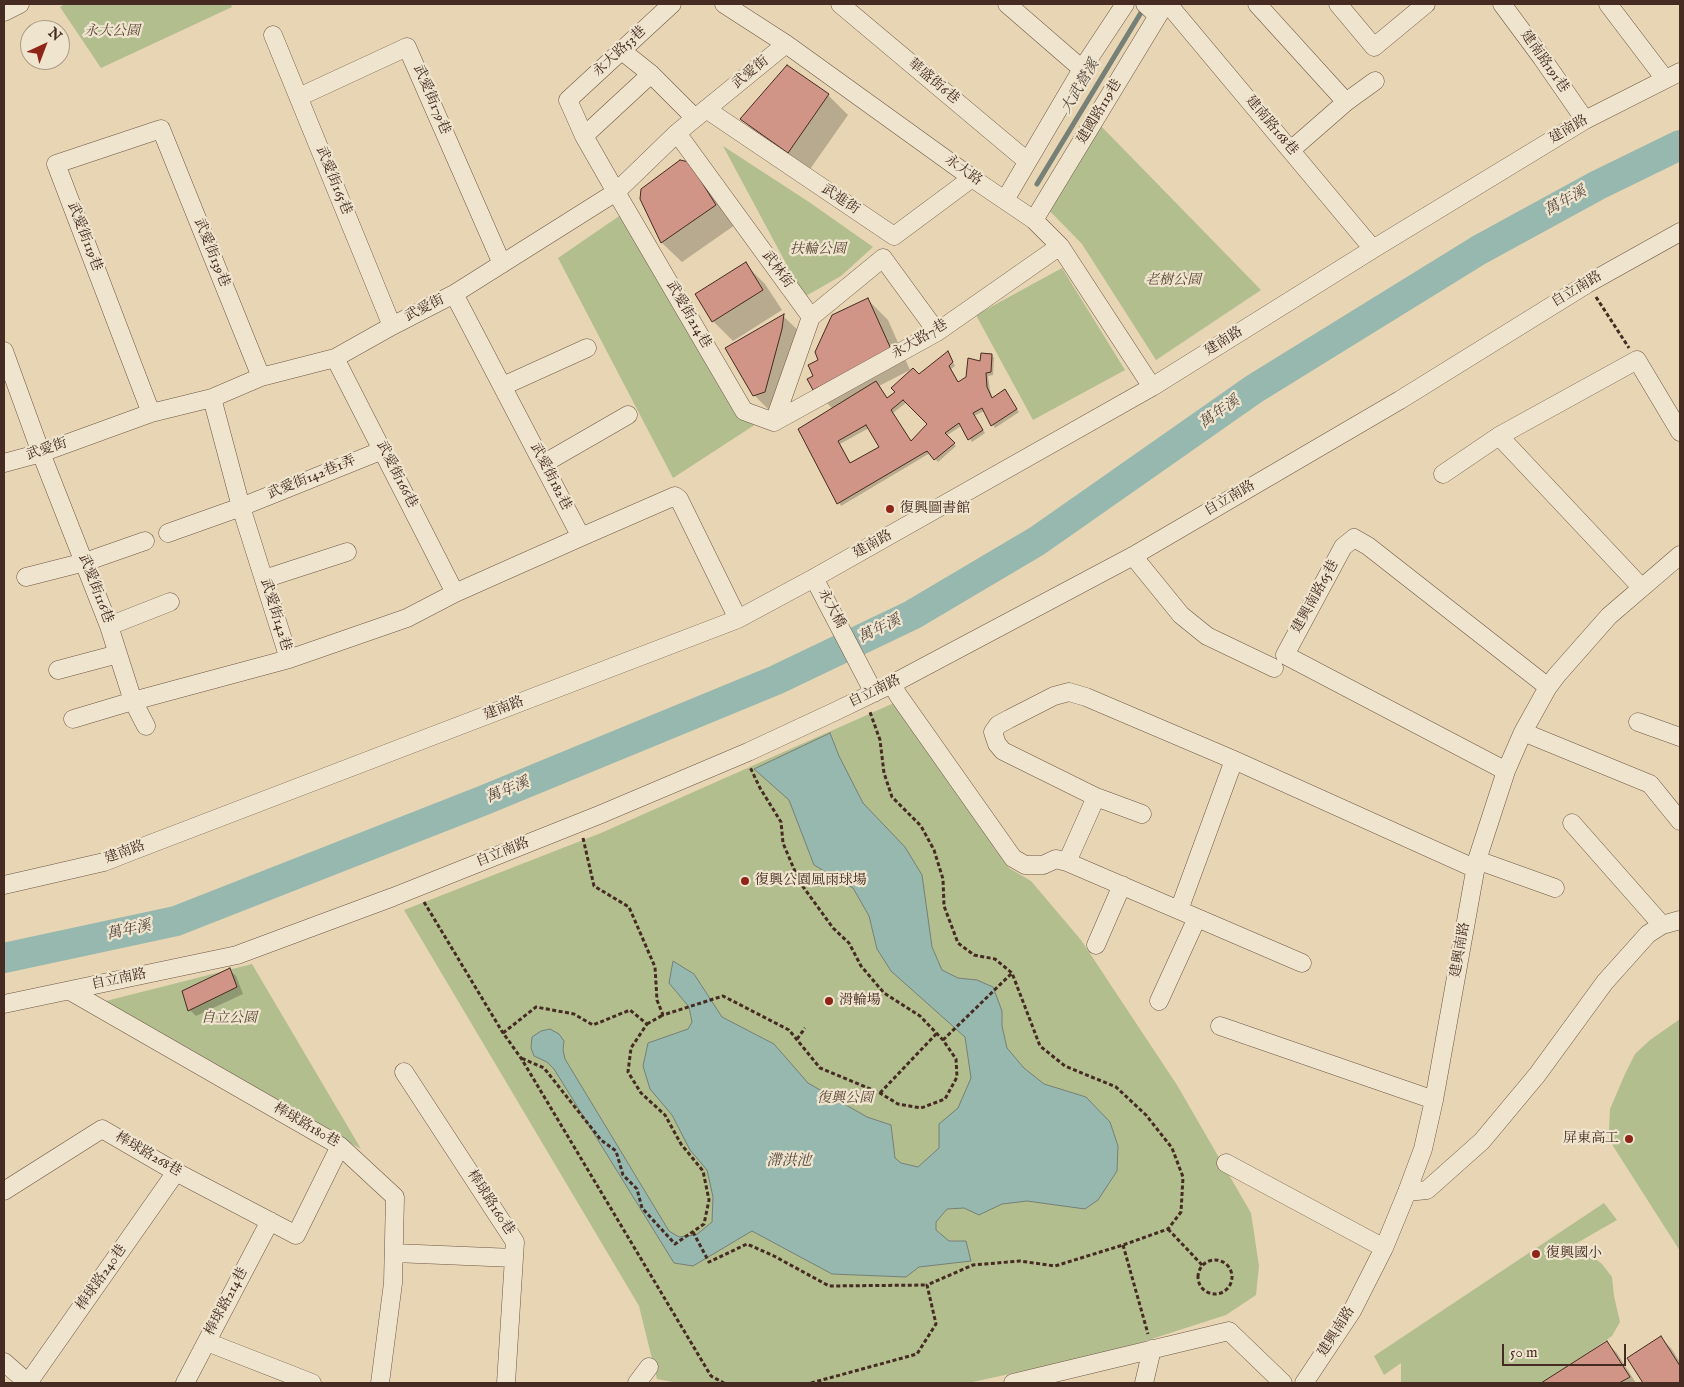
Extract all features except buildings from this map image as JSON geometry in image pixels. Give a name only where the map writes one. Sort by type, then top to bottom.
[{"type":"street","points":[[4,12],[20,4]]},
{"type":"street","name":"永大路53巷","points":[[568,100],[672,4]]},
{"type":"street","name":"永大路","points":[[724,4],[786,44],[972,178],[1034,220],[1060,246],[1152,387]]},
{"type":"street","name":"華盛街6巷","points":[[840,4],[1027,161]]},
{"type":"street","points":[[1007,4],[1082,69]]},
{"type":"street","points":[[1005,200],[1082,69],[1125,4]]},
{"type":"street","points":[[1257,4],[1346,102]]},
{"type":"street","points":[[1338,4],[1374,47],[1426,4]]},
{"type":"street","name":"建南路191巷","points":[[1502,4],[1585,120]]},
{"type":"street","points":[[1608,4],[1673,76]]},
{"type":"street","name":"建南路168巷","points":[[1157,7],[1291,150],[1373,249]]},
{"type":"street","name":"建國路119巷","points":[[1034,220],[1157,7]]},
{"type":"street","name":"武愛街165巷","points":[[273,35],[392,326]]},
{"type":"street","name":"武愛街","points":[[4,463],[41,453],[151,413],[212,398],[261,377],[335,358],[454,294],[616,192],[677,133],[786,44]]},
{"type":"street","name":"武愛街179巷","points":[[299,97],[408,47],[502,264]]},
{"type":"street","name":"武進街","points":[[622,50],[700,113],[894,236]]},
{"type":"street","points":[[584,136],[651,74]]},
{"type":"street","name":"建南路","points":[[4,884],[73,869],[125,854],[738,619],[1152,387],[1585,120],[1673,76]]},
{"type":"street","points":[[1291,150],[1346,102],[1375,81]]},
{"type":"street","name":"武愛街214巷","points":[[568,100],[584,136],[744,411],[774,422]]},
{"type":"street","name":"武愛街139巷","points":[[161,129],[261,377]]},
{"type":"street","name":"武愛街119巷","points":[[151,413],[56,164],[161,129]]},
{"type":"street","name":"武林街","points":[[677,133],[811,317]]},
{"type":"street","points":[[774,422],[811,317],[883,258],[894,236],[972,178]]},
{"type":"street","name":"自立南路","points":[[4,1004],[236,955],[411,890],[748,757],[836,711],[872,700],[892,684],[1133,556],[1400,400],[1587,284],[1680,232]]},
{"type":"street","name":"永大路7巷","points":[[774,422],[937,332],[1060,246]]},
{"type":"street","points":[[883,258],[937,332]]},
{"type":"street","name":"武愛街182巷","points":[[454,294],[581,537]]},
{"type":"street","points":[[503,386],[587,348]]},
{"type":"street","name":"武愛街116巷","points":[[4,351],[41,453],[109,626],[133,701],[146,726]]},
{"type":"street","name":"武愛街166巷","points":[[335,358],[455,593]]},
{"type":"street","points":[[1443,474],[1499,436],[1637,360],[1679,426]]},
{"type":"street","name":"武愛街142巷","points":[[212,398],[241,507],[289,659],[407,618],[455,593]]},
{"type":"street","points":[[543,464],[628,415]]},
{"type":"street","points":[[1499,436],[1641,587]]},
{"type":"street","name":"武愛街142巷1弄","points":[[168,534],[383,450]]},
{"type":"street","points":[[455,593],[675,496],[679,499],[738,619]]},
{"type":"street","name":"建興南路65巷","points":[[1506,771],[1285,655],[1343,547],[1354,538],[1368,546],[1548,687]]},
{"type":"street","points":[[26,577],[85,562],[145,542]]},
{"type":"street","points":[[264,579],[347,552]]},
{"type":"street","name":"建興南路","points":[[1304,1383],[1352,1311],[1384,1248],[1422,1149],[1434,1100],[1477,864],[1506,771],[1523,732],[1548,687],[1609,616],[1680,555]]},
{"type":"street","points":[[1133,556],[1181,615],[1207,636],[1274,668]]},
{"type":"street","name":"永大橋","points":[[814,578],[865,676],[872,700]]},
{"type":"street","points":[[109,626],[170,602]]},
{"type":"street","points":[[58,670],[118,654]]},
{"type":"street","points":[[73,719],[289,659]]},
{"type":"street","points":[[892,684],[1013,858],[1025,865],[1043,865],[1056,859],[1067,862],[1302,963]]},
{"type":"street","points":[[1142,814],[1096,797],[1002,750],[997,744],[993,732],[998,726],[1008,720],[1054,696],[1069,692],[1086,697],[1477,864],[1555,888]]},
{"type":"street","points":[[1638,722],[1680,737]]},
{"type":"street","points":[[1523,732],[1650,784],[1678,814]]},
{"type":"street","points":[[1179,910],[1234,760]]},
{"type":"street","points":[[1067,862],[1096,797]]},
{"type":"street","points":[[1572,823],[1662,925]]},
{"type":"street","points":[[1096,945],[1122,885]]},
{"type":"street","points":[[1159,1001],[1197,918]]},
{"type":"street","points":[[1407,1192],[1428,1190],[1482,1141],[1537,1075],[1605,982],[1648,934],[1662,925],[1680,920]]},
{"type":"street","name":"棒球路180巷","points":[[70,991],[340,1146],[396,1197],[393,1283],[380,1383]]},
{"type":"street","points":[[1220,1026],[1434,1100]]},
{"type":"street","name":"棒球路160巷","points":[[404,1072],[515,1242],[506,1383]]},
{"type":"street","name":"棒球路268巷","points":[[4,1191],[102,1129],[176,1172],[296,1235],[340,1146]]},
{"type":"street","points":[[1226,1163],[1384,1248]]},
{"type":"street","name":"棒球路240巷","points":[[28,1383],[176,1172]]},
{"type":"street","name":"棒球路214巷","points":[[185,1383],[270,1221]]},
{"type":"street","points":[[394,1254],[514,1258]]},
{"type":"street","points":[[1013,1383],[1229,1331],[1283,1383]]},
{"type":"street","points":[[206,1342],[312,1383]]},
{"type":"street","points":[[1144,1383],[1152,1349]]},
{"type":"street","points":[[4,1362],[28,1383]]},
{"type":"street","points":[[637,1383],[649,1367]]},
{"type":"path","points":[[1587,284],[1637,360]]},
{"type":"path","points":[[693,1232],[708,1262],[747,1244],[774,1256],[829,1286],[926,1285],[973,1265],[1020,1261],[1055,1266],[1168,1229],[1181,1212],[1183,1177],[1172,1148],[1146,1115],[1116,1086],[1065,1066],[1040,1046],[1012,973],[995,959],[974,955],[958,943],[944,906],[943,879],[934,850],[921,826],[892,797],[884,773],[872,700]]},
{"type":"path","points":[[521,1058],[544,1068],[601,1140],[616,1151],[623,1175],[637,1189],[642,1208],[675,1244],[704,1224],[709,1200],[703,1172],[681,1144],[665,1115],[641,1093],[628,1072],[631,1048],[647,1024],[663,1015],[723,996],[789,1030],[820,1068],[880,1093],[898,1104],[921,1108],[945,1099],[957,1078],[956,1059],[943,1040],[920,1016],[884,993],[861,966],[849,942],[833,928],[800,881],[783,843],[781,822],[760,788],[748,757]]},
{"type":"path","points":[[581,830],[594,886],[629,907],[655,967],[657,1000],[663,1015]]},
{"type":"path","points":[[421,897],[503,1033],[521,1058],[711,1376],[724,1383]]},
{"type":"path","points":[[943,1040],[1012,973]]},
{"type":"path","points":[[503,1033],[536,1007],[574,1014],[593,1024],[630,1010],[647,1024]]},
{"type":"path","points":[[797,1039],[805,1028]]},
{"type":"path","points":[[880,1093],[937,1034]]},
{"type":"path","points":[[1168,1229],[1202,1265]]},
{"type":"path","points":[[1123,1245],[1152,1349]]},
{"type":"path","points":[[1212,1260],[1218,1260],[1228,1265],[1232,1280],[1227,1290],[1216,1294],[1205,1291],[1198,1282],[1199,1270],[1202,1265],[1212,1260]]},
{"type":"path","points":[[811,1383],[917,1354],[936,1324],[926,1285]]},
{"type":"green space","name":"永大公園","points":[[65,4],[231,4],[232,7],[101,68],[60,7]]},
{"type":"green space","name":"老樹公園","points":[[1098,123],[1261,290],[1156,360],[1082,244],[1042,203]]},
{"type":"green space","name":"扶輪公園","points":[[723,146],[809,202],[873,247],[841,276],[804,297]]},
{"type":"green space","points":[[628,210],[756,424],[673,478],[558,258]]},
{"type":"green space","points":[[1062,268],[1125,370],[1033,420],[976,315]]},
{"type":"green space","name":"復興公園","points":[[894,703],[1009,868],[1031,881],[1081,940],[1177,1085],[1251,1213],[1259,1266],[1256,1295],[1226,1315],[1111,1352],[968,1383],[678,1383],[657,1379],[639,1306],[404,910],[601,833]]},
{"type":"green space","name":"自立公園","points":[[252,964],[361,1149],[102,1002]]},
{"type":"green space","points":[[1680,1019],[1680,1251],[1613,1146],[1609,1130],[1610,1109],[1635,1054],[1650,1040]]},
{"type":"green space","points":[[1604,1203],[1617,1220],[1570,1247],[1587,1252],[1602,1264],[1612,1277],[1620,1322],[1612,1336],[1545,1383],[1401,1383],[1401,1363],[1384,1375],[1374,1356]]},
{"type":"water","name":"滯洪池","points":[[830,733],[839,756],[863,803],[905,847],[922,875],[932,947],[942,970],[958,978],[977,980],[993,987],[1002,1011],[1002,1026],[1007,1048],[1024,1068],[1044,1084],[1086,1097],[1110,1122],[1118,1146],[1117,1171],[1098,1200],[1085,1209],[1027,1201],[1002,1204],[979,1215],[964,1208],[947,1209],[936,1222],[936,1230],[949,1241],[966,1241],[971,1261],[919,1267],[906,1277],[832,1274],[752,1231],[693,1266],[674,1263],[554,1069],[547,1062],[534,1056],[531,1048],[532,1037],[541,1031],[550,1029],[559,1034],[564,1041],[565,1059],[669,1231],[679,1237],[696,1235],[712,1222],[713,1197],[707,1170],[690,1150],[672,1115],[650,1089],[643,1066],[648,1043],[688,1029],[692,1022],[689,1007],[669,983],[673,961],[694,974],[722,1017],[774,1044],[808,1083],[867,1117],[891,1125],[895,1158],[901,1163],[918,1167],[939,1148],[939,1124],[958,1108],[971,1078],[965,1037],[891,971],[877,949],[869,916],[853,888],[814,865],[789,800],[754,769]]},
{"type":"waterway","name":"大武營溪","points":[[1037,184],[1145,6]]},
{"type":"waterway","name":"萬年溪","points":[[4,958],[176,921],[482,801],[776,680],[912,615],[1037,541],[1254,389],[1479,250],[1598,185],[1680,145]]},
{"type":"place","name":"復興圖書館","points":[[890,509]]},
{"type":"place","name":"復興公園風雨球場","points":[[745,881]]},
{"type":"place","name":"滑輪場","points":[[829,1001]]},
{"type":"place","name":"屏東高工","points":[[1629,1139]]},
{"type":"place","name":"復興國小","points":[[1536,1254]]}]
